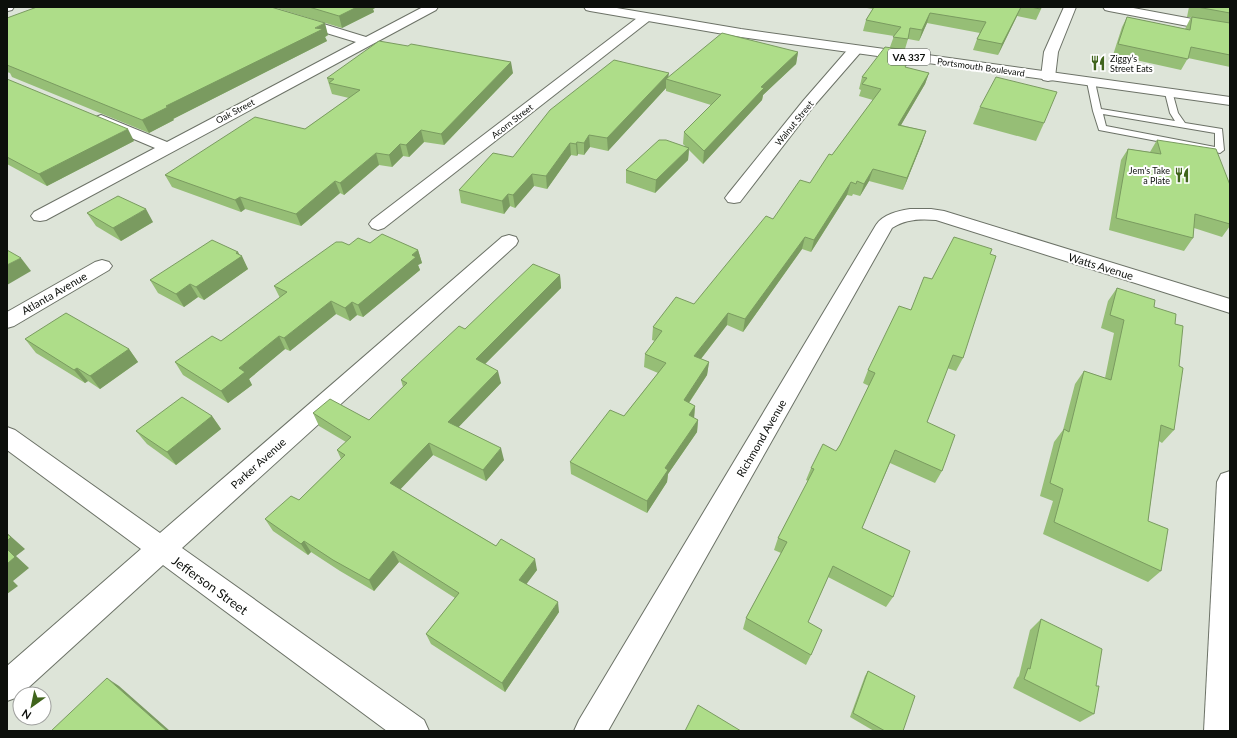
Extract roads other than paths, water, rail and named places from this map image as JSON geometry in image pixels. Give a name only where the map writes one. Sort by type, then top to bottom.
[{"type":"street","points":[[255,7],[366,42]]},
{"type":"street","name":"Oak Street","points":[[40,216],[432,7]]},
{"type":"street","name":"Portsmouth Boulevard","points":[[590,7],[645,18],[855,50],[1230,101]]},
{"type":"street","points":[[1048,77],[1051,52],[1070,7]]},
{"type":"street","points":[[1109,7],[1230,30]]},
{"type":"street","points":[[7,18],[20,14]]},
{"type":"street","name":"Acorn Street","points":[[378,224],[645,18]]},
{"type":"street","name":"Walnut Street","points":[[734,198],[808,104],[855,50]]},
{"type":"street","points":[[87,114],[167,148]]},
{"type":"street","name":"Richmond Avenue","points":[[590,731],[885,225],[892,219],[903,215],[920,213],[938,215],[972,226]]},
{"type":"street","name":"Watts Avenue","points":[[972,226],[1230,306]]},
{"type":"street","name":"Parker Avenue","points":[[7,686],[509,241]]},
{"type":"street","name":"Atlanta Avenue","points":[[7,321],[102,266]]},
{"type":"street","name":"Jefferson Street","points":[[7,437],[413,731]]},
{"type":"street","points":[[1220,731],[1230,482]]},
{"type":"lane","points":[[1091,82],[1097,111],[1102,128],[1220,150],[1219,131],[1097,111]]},
{"type":"lane","points":[[1169,93],[1174,113],[1182,125]]},
{"type":"place","name":"Ziggy’s Street Eats","points":[[1098,63]]},
{"type":"place","name":"Jem's Take a Plate","points":[[1182,175]]}]
